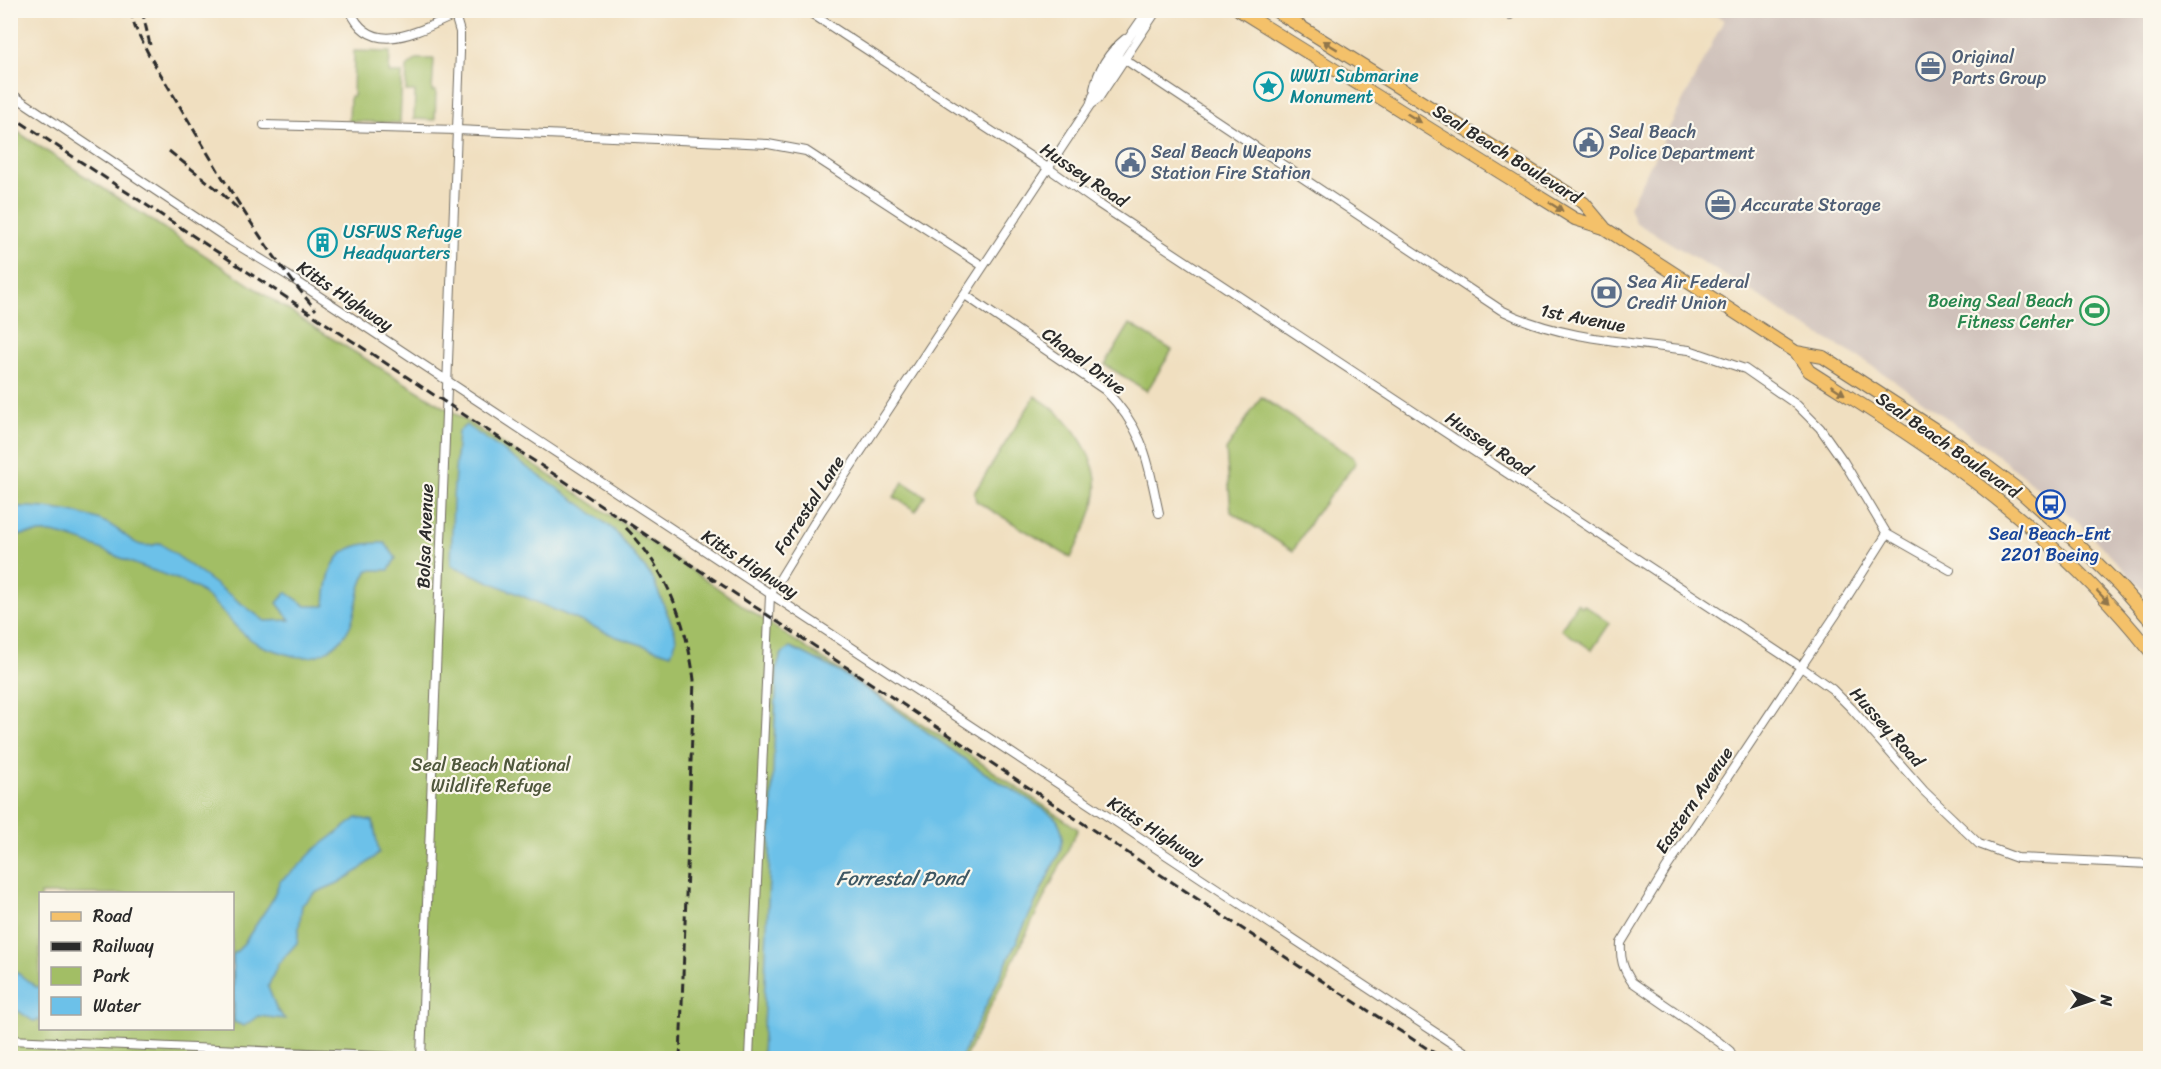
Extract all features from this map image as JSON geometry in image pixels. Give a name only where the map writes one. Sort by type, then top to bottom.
[{"type":"main road","name":"Seal Beach Boulevard","points":[[1239,10],[1575,219],[1604,228],[1796,352],[1823,357],[1959,445],[2015,487],[2075,541],[2151,620]]},
{"type":"main road","name":"Seal Beach Boulevard","points":[[1274,10],[1584,203],[1604,228]]},
{"type":"main road","name":"Seal Beach Boulevard","points":[[1796,352],[1809,371],[1975,482],[2062,556],[2104,598],[2151,651]]},
{"type":"main road","points":[[2062,556],[2075,541]]},
{"type":"street","points":[[350,10],[355,21],[363,30],[382,39],[401,37],[457,13]]},
{"type":"street","name":"Hussey Road","points":[[806,10],[1832,689],[1888,747],[1924,791],[1979,844],[2017,858],[2151,864]]},
{"type":"street","name":"Forrestal Lane","points":[[749,1059],[770,595],[822,510],[1090,105],[1093,96],[1130,34],[1148,10]]},
{"type":"street","name":"Forrestal Lane","points":[[1090,105],[1098,99],[1158,10]]},
{"type":"street","name":"Bolsa Avenue","points":[[421,1058],[457,130],[460,32],[457,13]]},
{"type":"street","name":"1st Avenue","points":[[1124,59],[1501,310],[1521,321],[1584,336],[1689,350],[1744,369],[1764,381],[1797,405],[1820,428],[1844,462],[1887,534],[1950,570]]},
{"type":"street","name":"Kitts Highway","points":[[10,93],[231,241],[287,275],[1474,1059]]},
{"type":"street","points":[[264,125],[457,130],[768,144],[806,151],[983,266]]},
{"type":"street","name":"Chapel Drive","points":[[965,295],[1105,390],[1123,409],[1135,427],[1145,450],[1159,513]]},
{"type":"street","name":"Eastern Avenue","points":[[1732,1059],[1730,1051],[1719,1042],[1632,982],[1623,969],[1620,956],[1621,943],[1666,869],[1887,534]]},
{"type":"street","points":[[10,1040],[421,1058]]},
{"type":"shaded area","points":[[1707,11],[2150,11],[2150,597],[2077,521],[1988,448],[1867,362],[1793,320],[1769,302],[1635,222],[1629,207],[1724,20]]},
{"type":"green space","points":[[354,51],[390,52],[389,73],[402,73],[400,123],[349,121],[350,96],[353,96]]},
{"type":"green space","points":[[417,59],[434,59],[432,91],[436,91],[435,120],[414,119],[415,91],[406,91],[407,67]]},
{"type":"green space","name":"Seal Beach National Wildlife Refuge","points":[[10,127],[320,331],[459,416],[636,532],[786,635],[1078,829],[965,1058],[11,1058]]},
{"type":"green space","points":[[1130,324],[1172,350],[1147,391],[1105,365]]},
{"type":"green space","points":[[1035,396],[1055,410],[1073,429],[1086,449],[1095,472],[1096,494],[1092,510],[1071,558],[976,501],[974,493]]},
{"type":"green space","points":[[1261,397],[1353,457],[1356,463],[1314,516],[1293,551],[1231,512],[1226,450]]},
{"type":"green space","points":[[903,482],[925,496],[916,511],[894,497]]},
{"type":"green space","points":[[1577,603],[1582,607],[1584,605],[1610,623],[1592,650],[1561,629]]},
{"type":"water","points":[[466,425],[614,530],[652,577],[675,632],[676,641],[671,654],[617,637],[451,565],[458,432]]},
{"type":"water","points":[[11,507],[36,507],[93,517],[105,522],[140,545],[160,543],[265,621],[290,620],[277,603],[286,592],[306,606],[325,606],[328,578],[332,567],[345,551],[369,543],[385,543],[396,558],[389,570],[368,570],[352,621],[340,640],[320,654],[297,657],[266,648],[250,639],[202,592],[177,579],[62,535],[36,533],[11,536]]},
{"type":"water","name":"Forrestal Pond","points":[[790,647],[816,659],[866,689],[961,757],[1046,810],[1057,820],[1061,828],[1060,851],[961,1058],[762,1058],[777,667],[781,655]]},
{"type":"water","points":[[357,818],[373,821],[379,853],[358,871],[315,893],[302,905],[297,943],[278,964],[268,987],[277,1010],[285,1019],[258,1016],[244,1026],[234,1022],[234,954],[242,946],[271,902],[280,881],[314,850]]},
{"type":"water","points":[[11,968],[39,987],[39,1020],[33,1021],[11,1006]]},
{"type":"railway","points":[[130,10],[135,27],[149,55],[228,186],[270,250],[316,310]]},
{"type":"railway","points":[[142,10],[150,45]]},
{"type":"railway","points":[[10,115],[1302,968],[1442,1058]]},
{"type":"railway","points":[[169,151],[238,209]]},
{"type":"railway","points":[[626,528],[653,561],[672,598],[686,638],[694,680],[680,1058]]},
{"type":"place","name":"Original Parts Group","points":[[1931,67]]},
{"type":"place","name":"WWII Submarine Monument","points":[[1269,86]]},
{"type":"place","name":"Seal Beach Police Department","points":[[1588,142]]},
{"type":"place","name":"Seal Beach Weapons Station Fire Station","points":[[1130,162]]},
{"type":"place","name":"Accurate Storage","points":[[1720,205]]},
{"type":"place","name":"USFWS Refuge Headquarters","points":[[322,242]]},
{"type":"place","name":"Sea Air Federal Credit Union","points":[[1606,292]]},
{"type":"place","name":"Boeing Seal Beach Fitness Center","points":[[2094,311]]},
{"type":"place","name":"Seal Beach-Ent 2201 Boeing","points":[[2050,505]]}]
